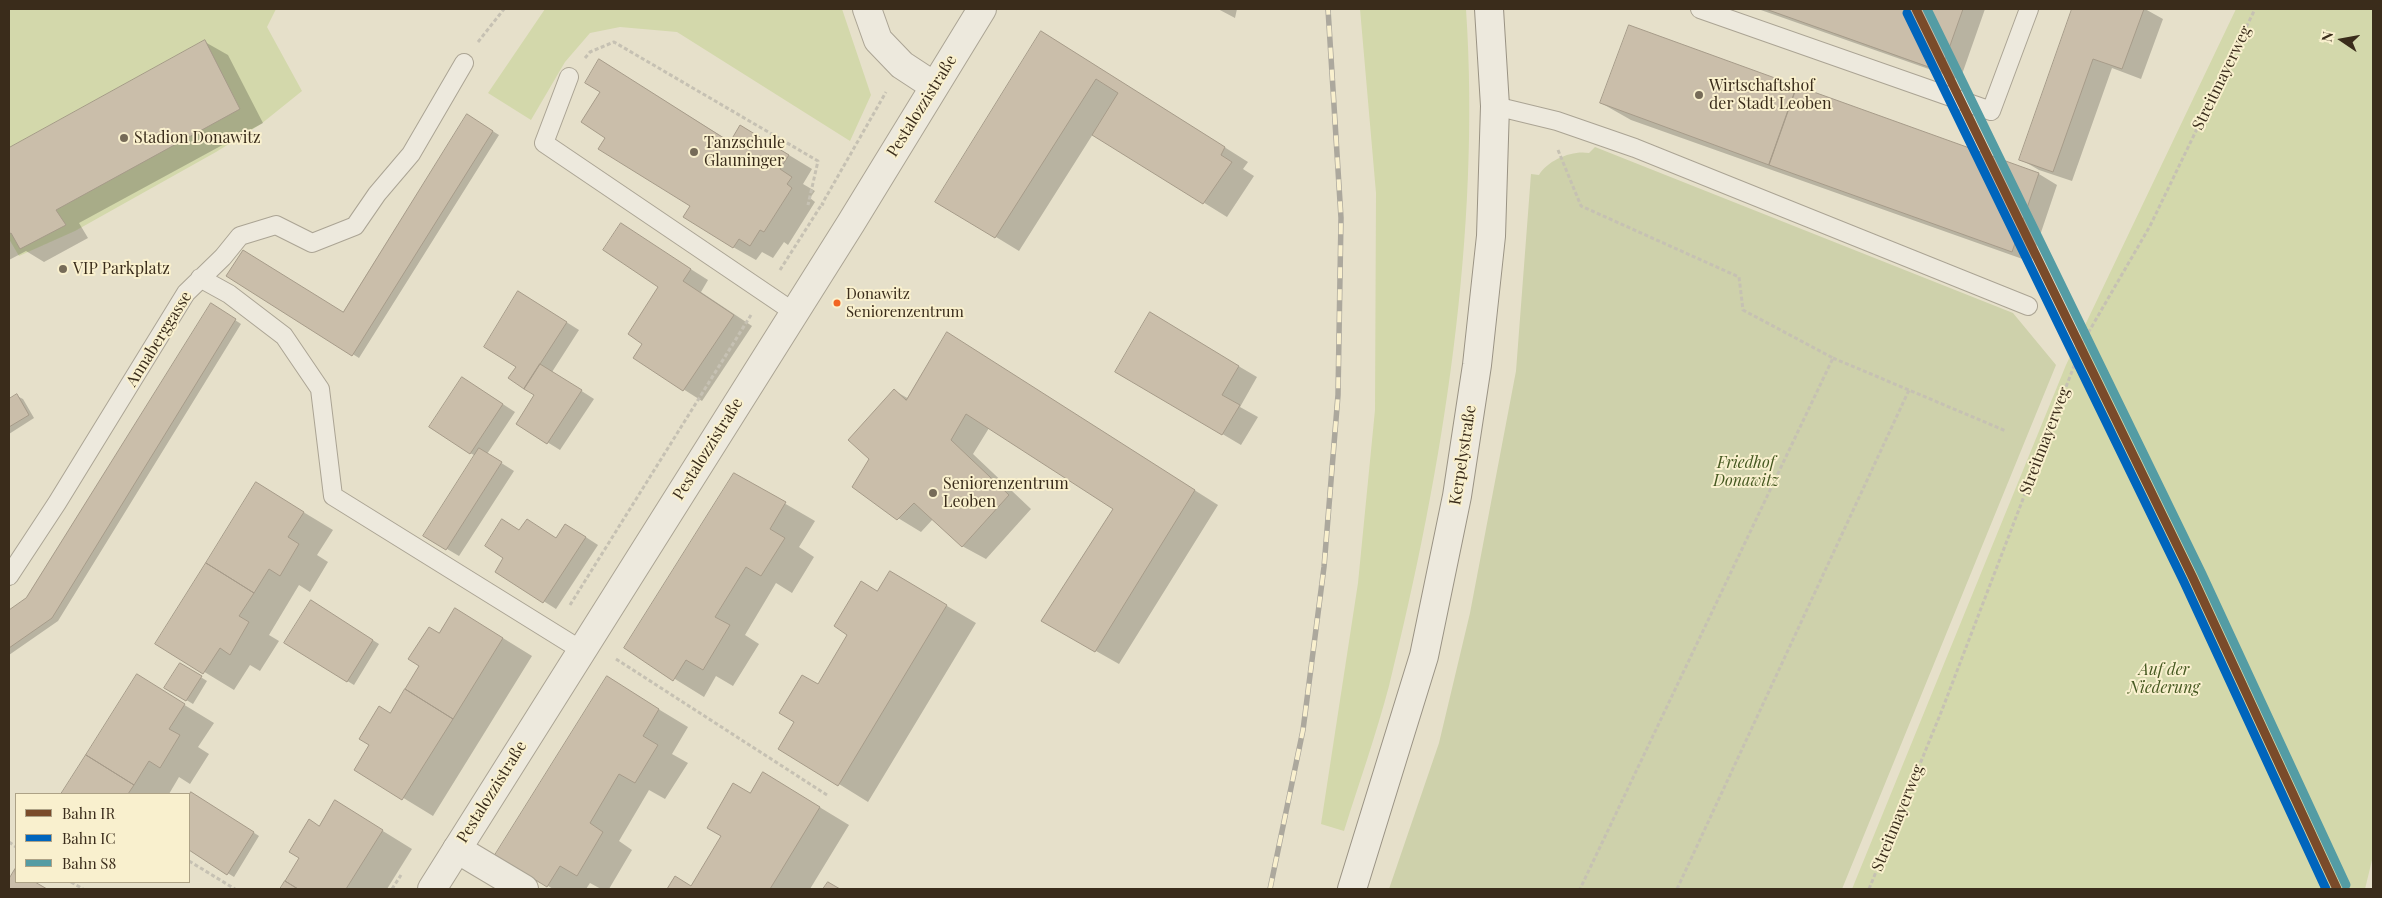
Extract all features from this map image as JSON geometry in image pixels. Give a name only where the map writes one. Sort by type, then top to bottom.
[{"type":"street","points":[[868,9],[878,40],[902,65],[934,86]]},
{"type":"street","name":"Pestalozzistraße","points":[[432,889],[795,313],[982,9]]},
{"type":"street","name":"Kerpelystraße","points":[[1352,889],[1424,656],[1457,496],[1477,365],[1491,236],[1495,106],[1489,9]]},
{"type":"street","points":[[457,849],[524,889]]},
{"type":"lane","points":[[1700,9],[1991,110],[2029,9]]},
{"type":"lane","name":"Annaberggasse","points":[[9,576],[57,503],[186,292],[223,257],[240,236],[276,224],[312,243],[354,226],[377,194],[411,154],[464,63]]},
{"type":"lane","points":[[569,77],[544,143],[795,313]]},
{"type":"lane","points":[[1495,106],[1544,118],[1635,148],[2028,306]]},
{"type":"lane","points":[[200,278],[230,294],[284,336],[320,389],[333,496],[581,650]]},
{"type":"path","points":[[464,63],[484,31],[504,9]]},
{"type":"path","name":"Streitmayerweg","points":[[1869,889],[1942,710],[2084,340],[2150,226],[2255,9]]},
{"type":"path","points":[[569,77],[590,52],[614,42],[818,161],[808,204]]},
{"type":"path","points":[[1544,118],[1581,206],[1739,277],[1743,310],[1833,358],[2006,431]]},
{"type":"path","points":[[553,632],[690,410],[822,204]]},
{"type":"path","points":[[1580,889],[1833,358]]},
{"type":"path","points":[[1677,889],[1909,390]]},
{"type":"path","points":[[581,650],[612,656],[827,795]]},
{"type":"path","points":[[190,862],[235,889]]},
{"type":"path","points":[[392,889],[403,873]]},
{"type":"green space","name":"Stadion Donawitz","points":[[9,9],[276,9],[267,27],[302,91],[261,124],[216,152],[75,231],[19,256],[9,239]]},
{"type":"green space","points":[[545,9],[842,9],[871,95],[850,141],[677,32],[620,27],[590,33],[565,62],[531,120],[488,93]]},
{"type":"green space","points":[[1360,9],[1466,9],[1469,93],[1468,178],[1453,350],[1441,436],[1426,520],[1389,686],[1344,831],[1321,824],[1358,583],[1375,410],[1376,193]]},
{"type":"green space","name":"Auf der Niederung","points":[[2236,9],[2373,9],[2373,856],[2365,889],[1852,889],[2066,365]]},
{"type":"green space","name":"Friedhof Donawitz","points":[[1595,147],[2013,313],[2056,365],[1842,889],[1389,889],[1439,743],[1470,613],[1516,371],[1531,174],[1539,175],[1548,165],[1561,157],[1582,152],[1589,153]]},
{"type":"building","points":[[1766,9],[1963,9],[1941,71]]},
{"type":"building","points":[[2072,9],[2144,9],[2122,69],[2093,59],[2053,172],[2019,160]]},
{"type":"building","name":"Wirtschaftshof der Stadt Leoben","points":[[1629,25],[1797,86],[1769,165],[1600,103]]},
{"type":"building","points":[[1041,31],[1225,147],[1221,155],[1232,162],[1203,204],[1092,135],[1118,93],[1096,79],[995,238],[935,202]]},
{"type":"building","points":[[205,40],[240,109],[56,210],[66,225],[20,249],[11,233],[9,234],[9,148]]},
{"type":"building","name":"Tanzschule Glauninger","points":[[599,59],[730,142],[740,125],[789,155],[780,169],[792,177],[787,184],[792,188],[764,232],[760,230],[750,246],[739,239],[733,248],[683,217],[690,206],[598,149],[605,138],[581,122],[600,92],[585,83]]},
{"type":"building","points":[[1797,86],[2039,173],[2012,252],[1769,165]]},
{"type":"building","points":[[467,114],[493,131],[352,356],[226,276],[243,250],[343,312]]},
{"type":"building","points":[[621,223],[691,269],[683,281],[734,315],[683,391],[633,358],[642,344],[628,334],[658,287],[603,250]]},
{"type":"building","points":[[518,291],[567,322],[524,389],[508,378],[516,367],[484,347]]},
{"type":"building","points":[[211,303],[236,319],[52,618],[9,648],[9,610],[26,598]]},
{"type":"building","points":[[1150,312],[1239,366],[1222,395],[1240,405],[1222,435],[1115,372]]},
{"type":"building","name":"Seniorenzentrum Leoben","points":[[947,332],[1195,490],[1095,652],[1041,621],[1113,509],[966,414],[951,440],[1009,495],[962,547],[914,503],[897,520],[852,487],[869,459],[848,440],[894,389],[906,400]]},
{"type":"building","points":[[540,364],[582,390],[547,444],[516,424],[534,395],[524,389]]},
{"type":"building","points":[[462,377],[503,404],[470,454],[429,427]]},
{"type":"building","points":[[17,394],[29,415],[9,427],[9,399]]},
{"type":"building","points":[[479,448],[502,462],[446,550],[423,536]]},
{"type":"building","points":[[734,473],[786,502],[770,529],[785,538],[761,576],[746,567],[715,617],[730,625],[703,670],[686,660],[673,681],[624,648]]},
{"type":"building","points":[[256,482],[304,512],[288,537],[299,544],[280,576],[269,569],[254,593],[206,563]]},
{"type":"building","points":[[502,519],[519,530],[527,519],[556,538],[565,524],[586,537],[543,603],[495,572],[503,558],[485,546]]},
{"type":"building","points":[[206,563],[254,593],[239,616],[249,622],[230,655],[220,648],[203,674],[155,644]]},
{"type":"building","points":[[890,571],[947,605],[838,786],[778,749],[794,722],[779,713],[802,675],[818,684],[847,635],[834,626],[861,581],[877,591]]},
{"type":"building","points":[[311,600],[373,640],[347,682],[284,643]]},
{"type":"building","points":[[455,608],[503,638],[453,719],[405,689],[419,666],[408,659],[429,627],[439,633]]},
{"type":"building","points":[[180,663],[202,676],[186,701],[164,688]]},
{"type":"building","points":[[137,674],[185,704],[169,729],[180,735],[160,768],[149,761],[134,785],[86,755]]},
{"type":"building","points":[[607,676],[659,709],[643,736],[658,745],[635,783],[619,774],[590,823],[603,832],[577,876],[560,866],[547,887],[495,855]]},
{"type":"building","points":[[405,689],[453,719],[402,800],[354,770],[369,745],[359,739],[379,706],[390,713]]},
{"type":"building","points":[[86,755],[134,785],[129,793],[62,793]]},
{"type":"building","points":[[763,772],[820,807],[770,889],[667,889],[675,876],[691,886],[721,836],[707,828],[733,783],[750,793]]},
{"type":"building","points":[[191,792],[254,832],[227,875],[190,851]]},
{"type":"building","points":[[335,800],[383,830],[346,889],[298,889],[285,881],[299,858],[289,852],[309,819],[319,826]]},
{"type":"building","points":[[15,869],[15,883],[37,883],[47,889],[9,889],[9,879]]},
{"type":"building","points":[[285,881],[298,889],[280,889]]},
{"type":"building","points":[[828,882],[840,889],[823,889]]},
{"type":"railway","points":[[1270,889],[1303,730],[1324,567],[1338,395],[1341,218],[1328,9]]},
{"type":"rail line","name":"IR","points":[[1916,9],[2193,578],[2337,889]]},
{"type":"rail line","name":"S8","points":[[1927,9],[2202,574],[2346,885]]},
{"type":"rail line","name":"IC","points":[[1907,13],[2184,582],[2326,889]]},
{"type":"place","name":"Wirtschaftshof der Stadt Leoben","points":[[1699,95]]},
{"type":"place","name":"Stadion Donawitz","points":[[124,138]]},
{"type":"place","name":"Tanzschule Glauninger","points":[[694,152]]},
{"type":"place","name":"VIP Parkplatz","points":[[63,269]]},
{"type":"place","name":"Donawitz Seniorenzentrum","points":[[837,303]]},
{"type":"place","name":"Seniorenzentrum Leoben","points":[[933,493]]}]
